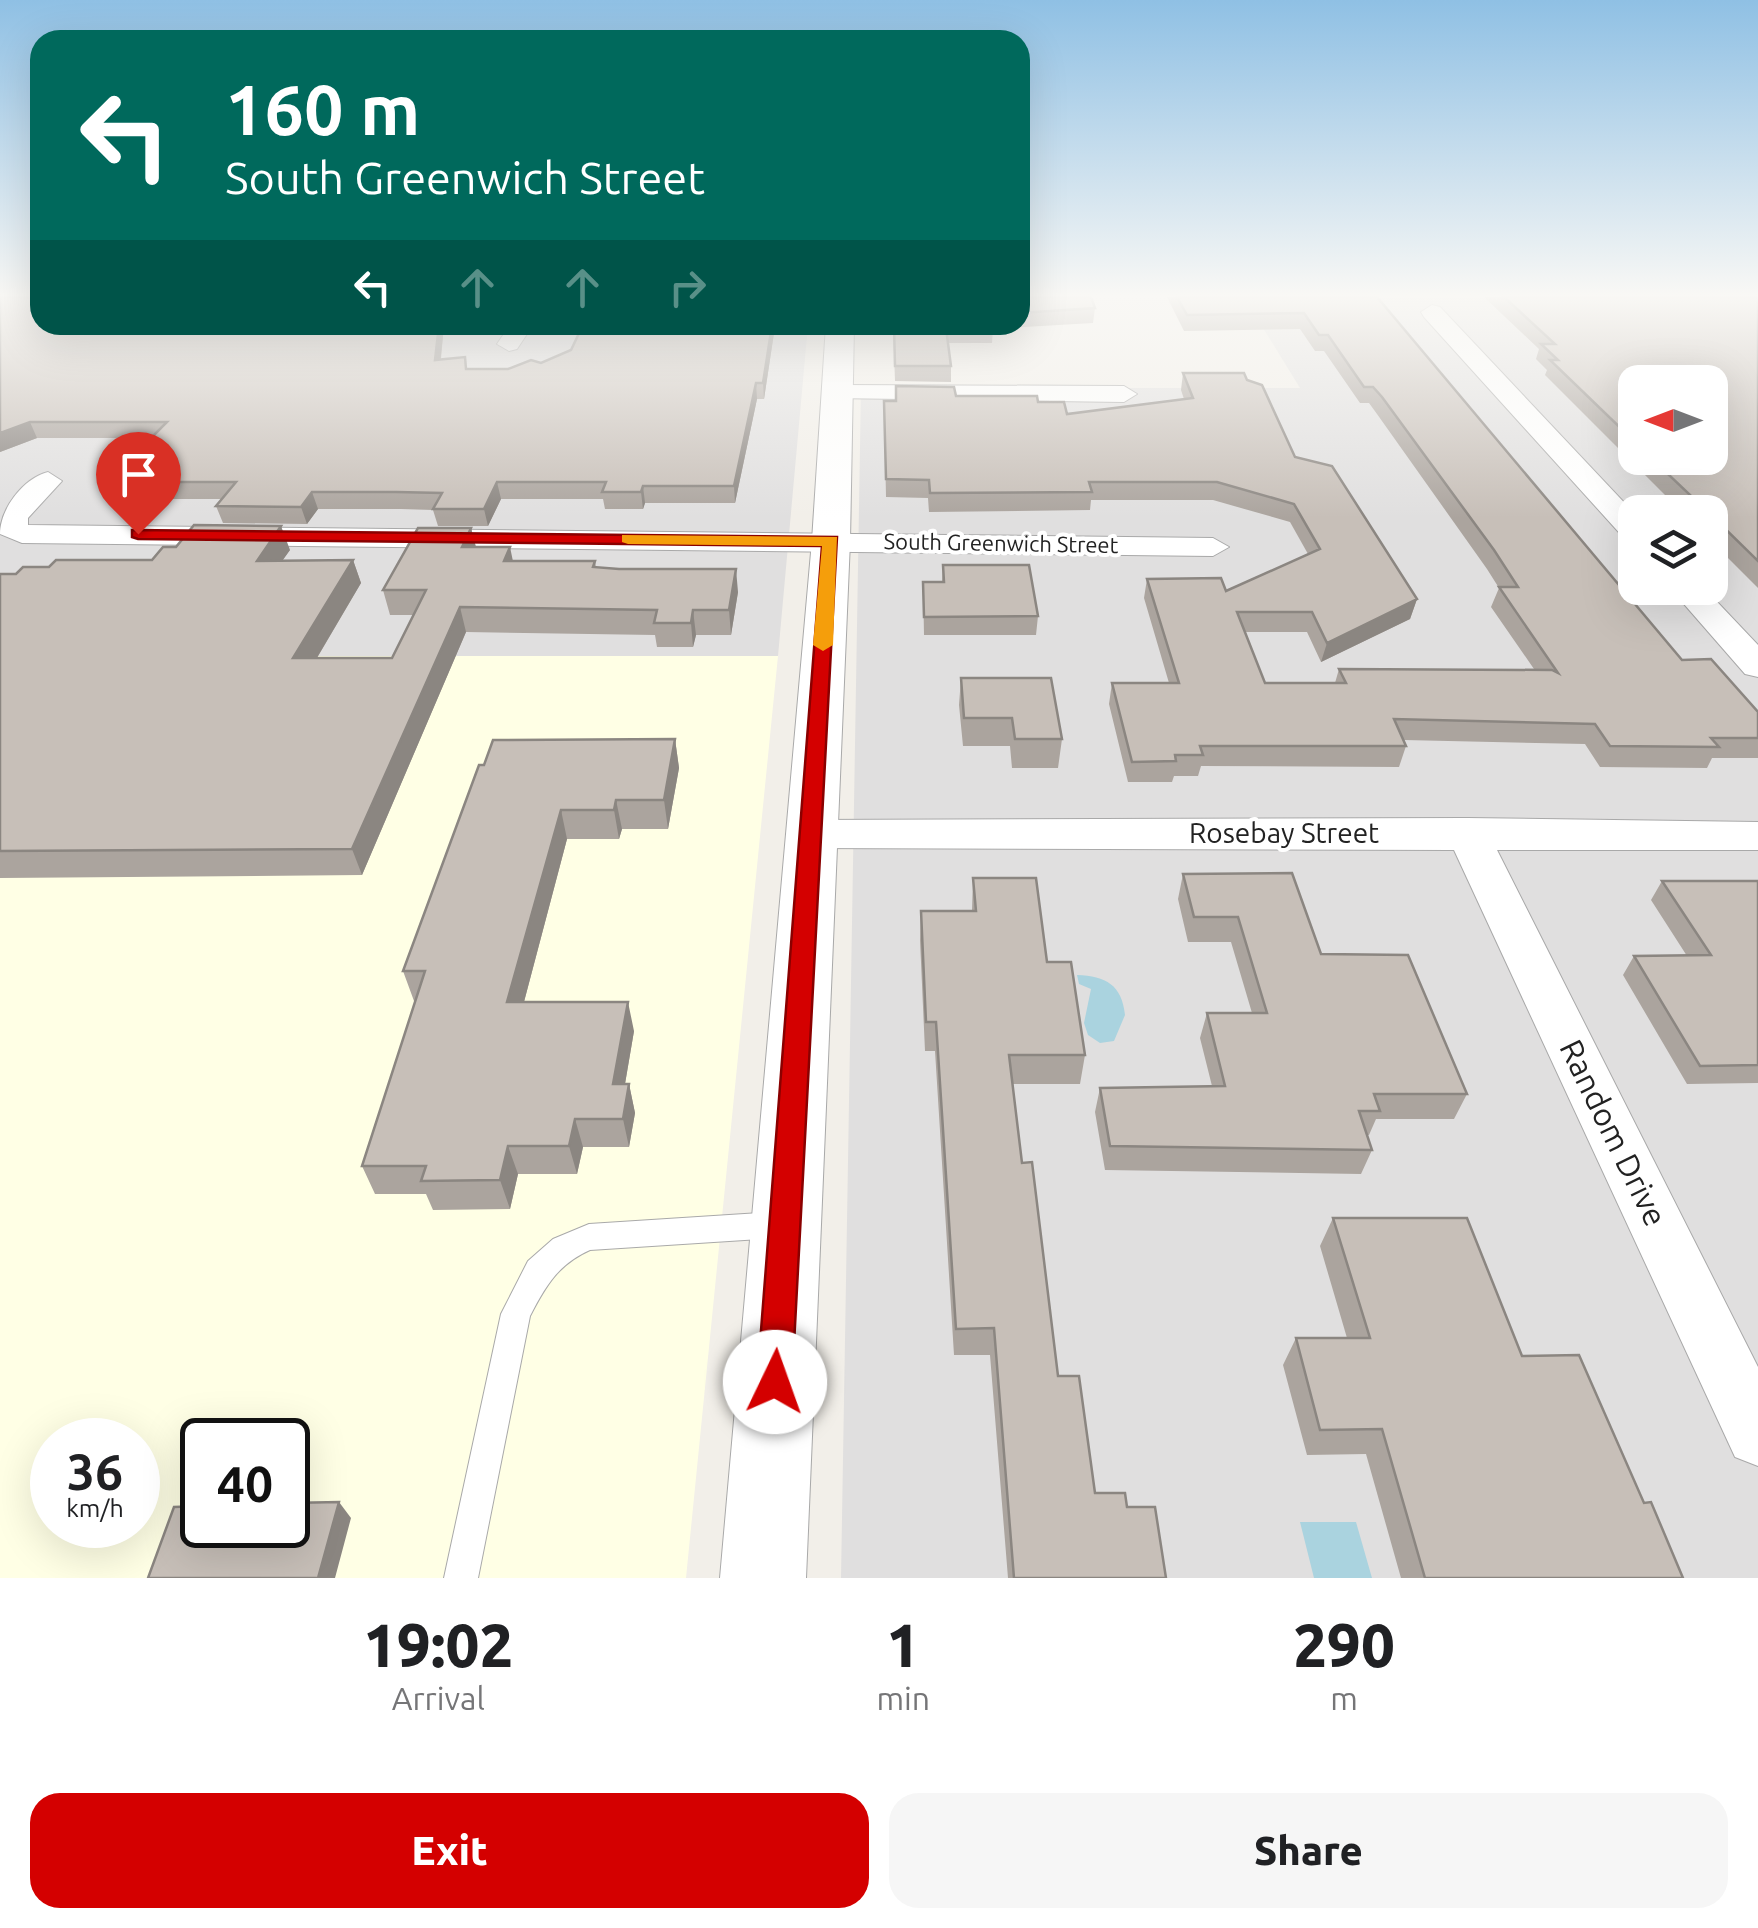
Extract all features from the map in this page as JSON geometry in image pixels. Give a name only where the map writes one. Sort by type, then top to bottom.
[{"type":"street","points":[[762,1578],[831,541],[839,371]]},
{"type":"street","points":[[1486,371],[1618,514]]},
{"type":"street","points":[[838,393],[1124,394]]},
{"type":"street","name":"South Greenwich Street","points":[[48,481],[14,516],[10,528],[22,534],[1213,547]]},
{"type":"street","points":[[1702,605],[1758,666]]},
{"type":"street","name":"Rosebay Street","points":[[810,834],[1467,832],[1758,836]]},
{"type":"street","name":"Random Drive","points":[[1467,832],[1758,1434]]},
{"type":"lane","points":[[461,1578],[516,1314],[538,1270],[563,1248],[589,1237],[784,1224]]},
{"type":"shaded area","points":[[0,371],[804,371],[778,656],[0,656]]},
{"type":"shaded area","points":[[1289,371],[1618,371],[1618,475],[1728,475],[1728,371],[1758,371],[1758,1578],[841,1578],[861,388],[1300,388]]},
{"type":"shaded area","points":[[0,656],[778,656],[686,1578],[0,1578]]},
{"type":"water","points":[[1077,975],[1104,980],[1120,996],[1125,1015],[1114,1041],[1100,1043],[1088,1035],[1084,1023],[1091,989],[1079,984]]},
{"type":"water","points":[[1300,1522],[1356,1522],[1372,1578],[1314,1578]]},
{"type":"building","points":[[0,371],[765,371],[763,383],[756,383],[734,486],[643,486],[641,492],[602,492],[606,482],[497,482],[484,509],[433,509],[442,493],[396,492],[312,492],[301,507],[216,506],[236,482],[150,482],[156,476],[118,471],[167,422],[30,422],[0,433]]},
{"type":"building","points":[[1353,371],[1439,371],[1618,584],[1618,605],[1636,605],[1682,660],[1711,659],[1758,712],[1758,738],[1711,738],[1719,747],[1610,746],[1595,724],[1394,719],[1406,746],[1200,746],[1203,755],[1175,755],[1176,761],[1132,762],[1112,683],[1179,683],[1147,579],[1221,578],[1226,591],[1320,549],[1294,504],[1217,482],[1089,482],[1092,492],[930,493],[929,480],[886,479],[884,401],[896,401],[896,386],[954,387],[956,396],[1037,396],[1038,402],[1064,402],[1067,414],[1193,398],[1183,373],[1244,373],[1247,380],[1262,385],[1295,457],[1332,466],[1417,599],[1327,643],[1312,612],[1237,612],[1265,683],[1346,683],[1339,669],[1558,673],[1499,587],[1518,587],[1373,387],[1364,387]]},
{"type":"building","points":[[1561,371],[1618,371],[1618,426]]},
{"type":"building","points":[[1728,371],[1758,371],[1758,561],[1728,532],[1728,495],[1690,495],[1669,475],[1728,475]]},
{"type":"building","points":[[194,525],[281,526],[257,561],[353,560],[293,658],[392,658],[426,590],[383,590],[418,528],[471,528],[462,547],[510,547],[504,561],[595,561],[593,567],[619,569],[736,569],[729,610],[693,610],[691,623],[654,623],[657,610],[460,607],[352,849],[0,851],[0,574],[16,574],[23,567],[49,567],[56,560],[152,560],[163,547],[176,547]]},
{"type":"building","points":[[943,565],[1029,565],[1038,616],[924,617],[923,582],[944,582]]},
{"type":"building","points":[[961,678],[1051,678],[1062,739],[1015,739],[1012,718],[964,718]]},
{"type":"building","points":[[675,739],[664,800],[616,800],[614,810],[561,810],[507,1002],[628,1002],[613,1084],[629,1084],[623,1119],[575,1119],[569,1146],[508,1146],[500,1180],[421,1181],[426,1166],[362,1166],[425,971],[403,971],[479,765],[484,765],[493,740]]},
{"type":"building","points":[[1292,873],[1321,954],[1408,955],[1467,1094],[1374,1094],[1380,1111],[1359,1111],[1372,1150],[1110,1146],[1100,1088],[1225,1086],[1207,1013],[1267,1013],[1238,917],[1194,917],[1183,874]]},
{"type":"building","points":[[973,878],[1036,878],[1047,962],[1071,962],[1085,1055],[1009,1055],[1022,1163],[1032,1162],[1058,1376],[1079,1376],[1095,1493],[1125,1493],[1127,1507],[1155,1507],[1166,1578],[1014,1578],[994,1328],[956,1329],[936,1022],[926,1022],[921,911],[976,911]]},
{"type":"building","points":[[1662,881],[1758,881],[1758,1065],[1700,1066],[1634,956],[1711,955]]},
{"type":"building","points":[[1333,1218],[1467,1218],[1522,1356],[1579,1355],[1644,1503],[1651,1502],[1683,1578],[1425,1578],[1382,1429],[1320,1430],[1296,1338],[1370,1338]]},
{"type":"building","points":[[339,1502],[318,1578],[148,1578],[174,1507],[180,1507],[180,1548],[310,1548],[310,1503]]},
{"type":"slow traffic","points":[[628,539],[831,541],[823,645]]},
{"type":"route","points":[[138,534],[831,541],[775,1382]]}]
